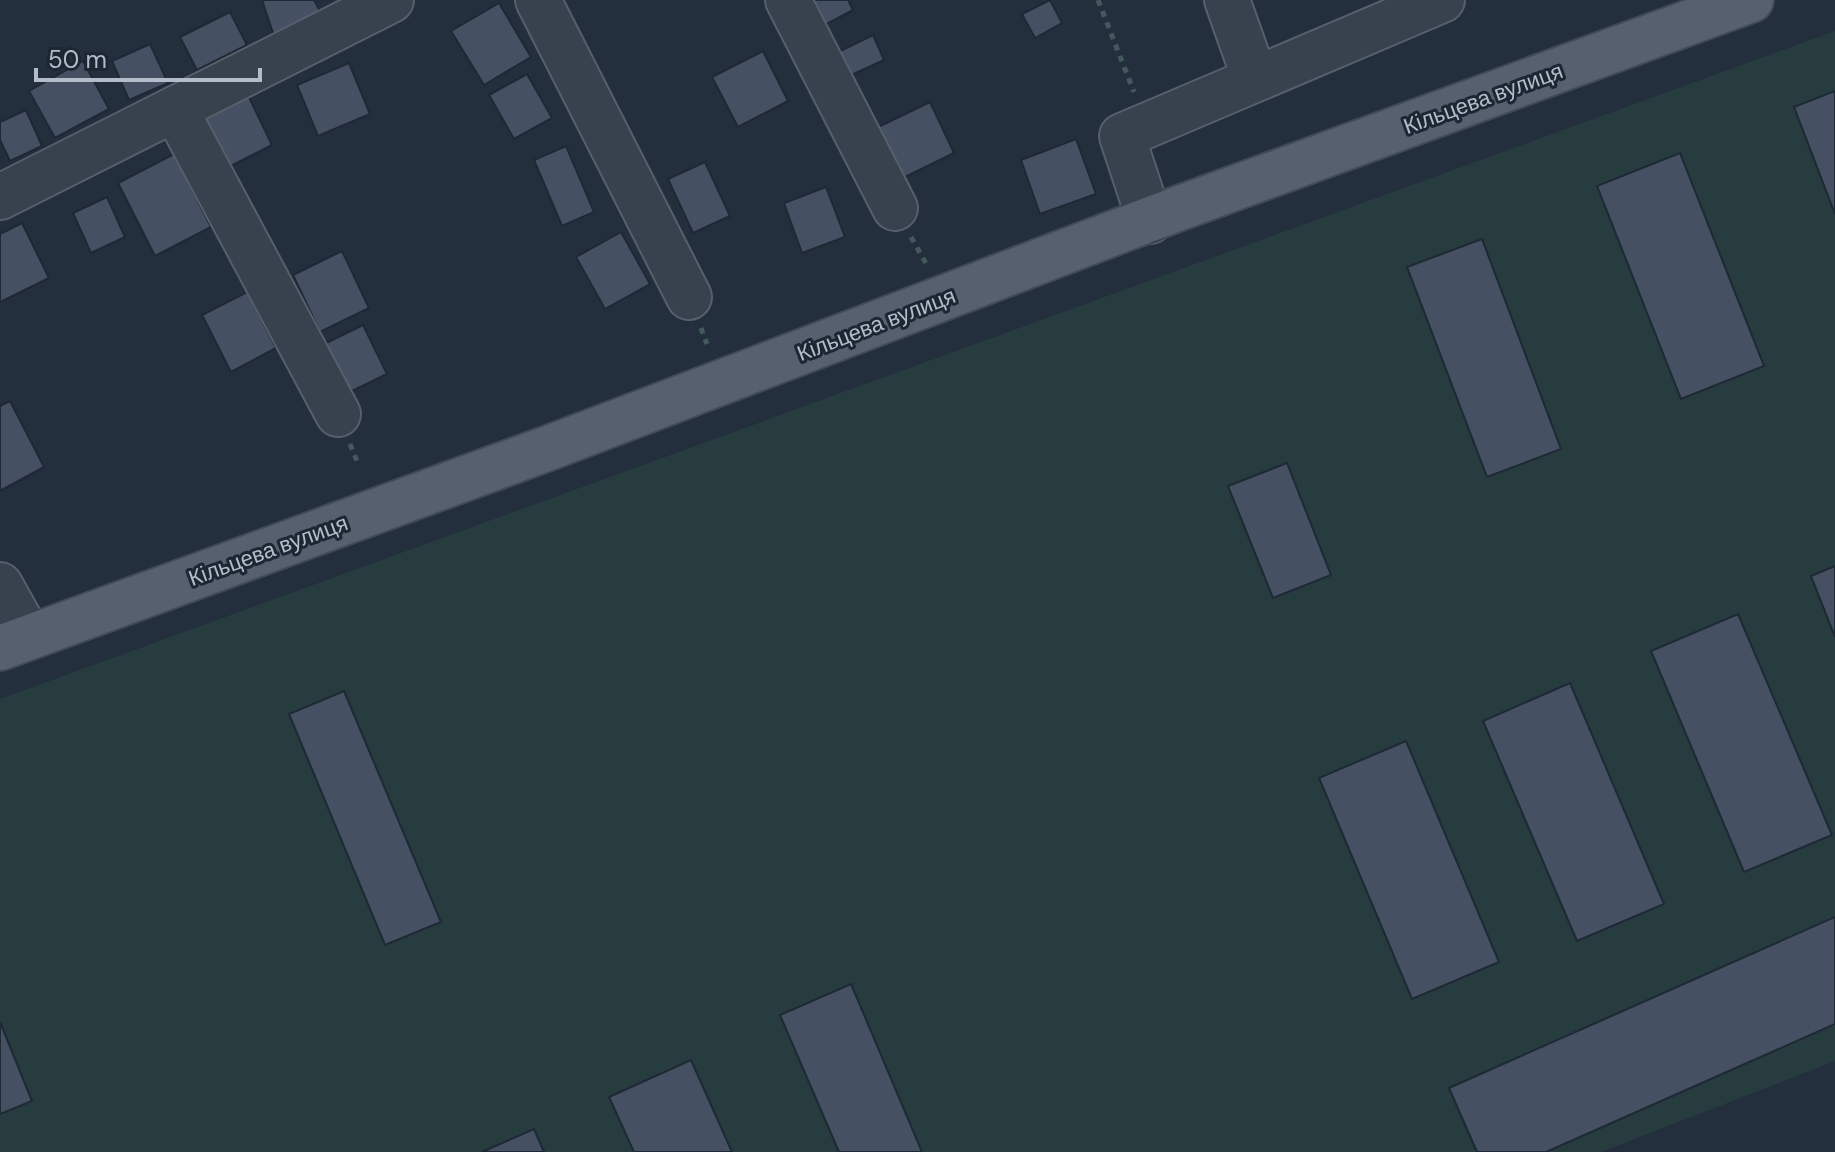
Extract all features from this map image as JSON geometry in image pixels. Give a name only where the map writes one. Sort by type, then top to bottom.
[{"type":"main road","name":"Кільцева вулиця","points":[[14,643],[546,449],[1150,221],[1751,0]]},
{"type":"street","points":[[0,197],[391,0]]},
{"type":"street","points":[[538,0],[689,297]]},
{"type":"street","points":[[788,0],[895,208]]},
{"type":"street","points":[[1227,0],[1255,79]]},
{"type":"street","points":[[1150,221],[1122,136],[1442,0]]},
{"type":"street","points":[[175,109],[338,414]]},
{"type":"street","points":[[0,585],[14,643]]},
{"type":"path","points":[[1098,0],[1119,44],[1145,127]]},
{"type":"green space","points":[[1835,31],[1835,1061],[1601,1152],[0,1152],[0,699]]},
{"type":"building","points":[[262,0],[314,0],[320,11],[274,36]]},
{"type":"building","points":[[808,0],[848,0],[853,10],[823,26]]},
{"type":"building","points":[[1050,0],[1062,23],[1035,38],[1022,14]]},
{"type":"building","points":[[499,3],[531,57],[484,85],[451,31]]},
{"type":"building","points":[[230,12],[247,45],[197,70],[180,37]]},
{"type":"building","points":[[873,35],[884,60],[847,77],[836,53]]},
{"type":"building","points":[[150,44],[168,83],[129,100],[112,61]]},
{"type":"building","points":[[763,51],[788,101],[738,127],[712,77]]},
{"type":"building","points":[[83,61],[109,109],[55,138],[29,91]]},
{"type":"building","points":[[349,63],[370,114],[318,136],[297,85]]},
{"type":"building","points":[[527,74],[552,118],[514,139],[489,95]]},
{"type":"building","points":[[246,91],[272,145],[227,168],[200,114]]},
{"type":"building","points":[[1835,91],[1835,214],[1794,107]]},
{"type":"building","points":[[930,102],[954,153],[897,181],[872,130]]},
{"type":"building","points":[[26,110],[42,146],[10,161],[0,140],[0,122]]},
{"type":"building","points":[[1076,139],[1096,194],[1040,214],[1021,160]]},
{"type":"building","points":[[566,146],[594,212],[562,226],[534,160]]},
{"type":"building","points":[[1680,153],[1764,366],[1681,399],[1597,186]]},
{"type":"building","points":[[174,154],[211,227],[155,256],[118,183]]},
{"type":"building","points":[[705,162],[730,216],[693,233],[668,179]]},
{"type":"building","points":[[826,187],[845,237],[802,253],[784,203]]},
{"type":"building","points":[[107,197],[125,237],[91,253],[73,213]]},
{"type":"building","points":[[22,223],[49,278],[0,302],[0,234]]},
{"type":"building","points":[[621,232],[650,284],[605,309],[576,257]]},
{"type":"building","points":[[1482,239],[1561,449],[1487,477],[1407,267]]},
{"type":"building","points":[[342,251],[369,308],[320,332],[293,275]]},
{"type":"building","points":[[247,292],[276,348],[231,372],[202,315]]},
{"type":"building","points":[[363,325],[387,374],[348,393],[324,344]]},
{"type":"building","points":[[10,401],[44,467],[0,491],[0,406]]},
{"type":"building","points":[[1287,463],[1331,575],[1273,598],[1228,486]]},
{"type":"building","points":[[1835,566],[1835,637],[1811,576]]},
{"type":"building","points":[[1738,614],[1832,835],[1744,872],[1651,651]]},
{"type":"building","points":[[1570,683],[1664,904],[1577,941],[1483,721]]},
{"type":"building","points":[[344,691],[441,922],[385,945],[289,714]]},
{"type":"building","points":[[1406,741],[1499,962],[1412,999],[1319,778]]},
{"type":"building","points":[[1835,917],[1835,1024],[1546,1152],[1477,1152],[1449,1088]]},
{"type":"building","points":[[851,984],[922,1152],[839,1152],[780,1015]]},
{"type":"building","points":[[0,1022],[32,1101],[0,1114]]},
{"type":"building","points":[[691,1060],[732,1152],[634,1152],[609,1097]]},
{"type":"building","points":[[534,1129],[544,1152],[482,1152]]}]
